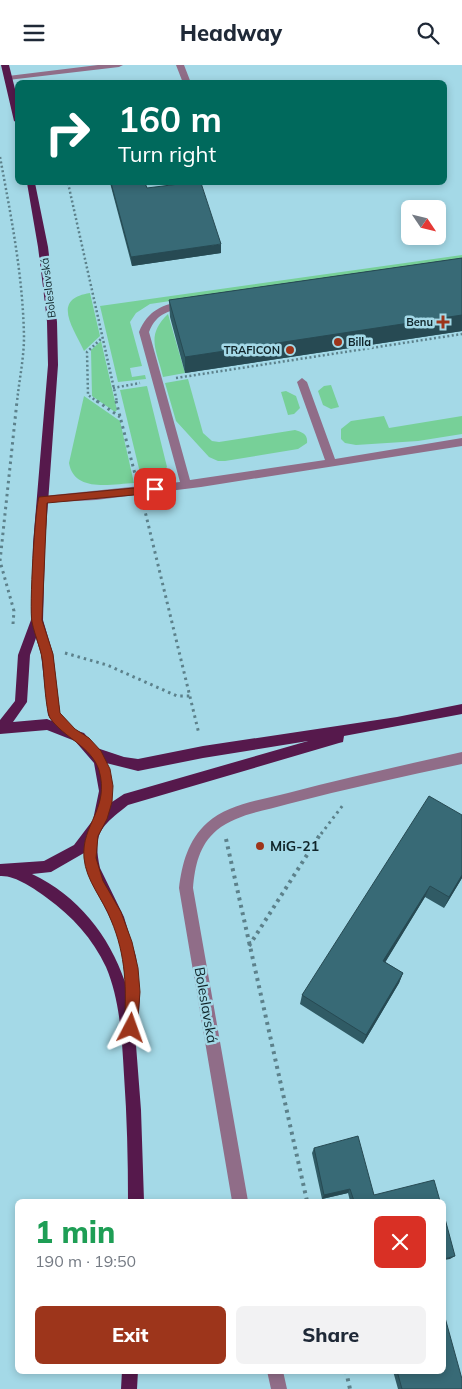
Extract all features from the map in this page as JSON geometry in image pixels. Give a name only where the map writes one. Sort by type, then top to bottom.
[{"type":"main road","points":[[5,65],[5,76],[15,111]]},
{"type":"main road","name":"Boleslavská","points":[[31,185],[43,247],[52,322],[50,395],[37,620]]},
{"type":"main road","points":[[0,729],[21,702],[24,655],[37,620]]},
{"type":"main road","points":[[6,871],[35,869],[57,862],[82,846],[92,835],[101,819],[106,802],[107,786],[104,769],[97,754],[85,742],[70,732],[54,715],[48,654],[37,620]]},
{"type":"main road","points":[[97,754],[124,763],[138,765],[203,752],[397,722],[462,709]]},
{"type":"main road","points":[[101,819],[124,800],[209,774],[397,722]]},
{"type":"main road","points":[[0,729],[18,724],[36,723],[54,726],[70,732]]},
{"type":"main road","points":[[92,835],[90,846],[93,871],[117,917],[126,942],[131,968],[133,992],[129,1040]]},
{"type":"main road","points":[[6,871],[41,885],[72,909],[91,930],[106,954],[118,981],[129,1040],[136,1149],[136,1199]]},
{"type":"main road","points":[[129,1389],[130,1374]]},
{"type":"street","points":[[5,76],[119,65]]},
{"type":"street","points":[[180,65],[186,80]]},
{"type":"street","points":[[186,485],[144,332],[148,321],[157,312],[169,306],[198,302]]},
{"type":"street","points":[[302,382],[331,462]]},
{"type":"street","points":[[43,500],[186,485],[462,441]]},
{"type":"street","points":[[222,819],[257,807],[364,779],[462,758]]},
{"type":"street","name":"Boleslavská","points":[[222,819],[205,833],[195,846],[188,867],[186,888],[240,1199]]},
{"type":"street","points":[[276,1374],[279,1389]]},
{"type":"path","points":[[0,157],[15,239],[24,325]]},
{"type":"path","points":[[113,388],[462,334]]},
{"type":"path","points":[[102,337],[87,352],[88,395],[120,417]]},
{"type":"path","points":[[249,946],[324,829],[364,779]]},
{"type":"path","points":[[222,819],[307,1199]]},
{"type":"path","points":[[347,1374],[350,1389]]},
{"type":"green space","points":[[462,255],[462,258],[150,304],[136,313],[130,322],[142,366],[130,368],[132,377],[145,375],[146,379],[118,382],[100,306]]},
{"type":"green space","points":[[90,293],[100,336],[84,351],[71,324],[68,308],[71,301],[78,296]]},
{"type":"green space","points":[[168,314],[185,373],[163,377],[156,351],[155,336],[161,322]]},
{"type":"green space","points":[[101,341],[117,410],[115,412],[92,396],[91,350]]},
{"type":"green space","points":[[188,379],[203,433],[212,441],[219,442],[295,430],[305,435],[307,443],[298,449],[225,461],[218,461],[209,457],[176,421],[165,383]]},
{"type":"green space","points":[[331,385],[339,407],[331,409],[323,405],[318,391],[324,386]]},
{"type":"green space","points":[[147,386],[167,467],[156,478],[142,481],[120,390]]},
{"type":"green space","points":[[286,391],[296,396],[300,408],[294,414],[288,415],[281,392]]},
{"type":"green space","points":[[84,396],[120,421],[134,483],[95,485],[78,479],[72,473],[69,463]]},
{"type":"green space","points":[[384,416],[389,428],[462,416],[462,434],[418,441],[356,445],[345,443],[341,439],[341,429],[351,421]]},
{"type":"building","points":[[112,185],[146,185],[147,188],[171,185],[202,185],[221,244],[131,257]]},
{"type":"building","points":[[462,258],[462,315],[185,357],[169,300]]},
{"type":"building","points":[[429,796],[462,815],[462,875],[449,897],[430,886],[383,961],[403,973],[366,1035],[302,995]]},
{"type":"building","points":[[358,1136],[374,1195],[434,1180],[439,1199],[353,1199],[350,1189],[324,1195],[314,1148]]},
{"type":"building","points":[[446,1222],[455,1256],[446,1258]]},
{"type":"building","points":[[446,1321],[462,1379],[462,1389],[402,1389],[398,1374],[446,1374]]},
{"type":"place","name":"Benu","points":[[443,322]]},
{"type":"place","name":"Billa","points":[[338,342]]},
{"type":"place","name":"TRAFICON","points":[[290,350]]},
{"type":"place","name":"MiG-21","points":[[260,846]]},
{"type":"route","points":[[131,1028],[133,992],[126,942],[117,917],[98,883],[90,858],[92,835],[101,819],[106,802],[107,786],[104,769],[97,754],[85,742],[70,732],[54,715],[48,654],[37,620],[39,544],[43,500],[155,489]]}]
